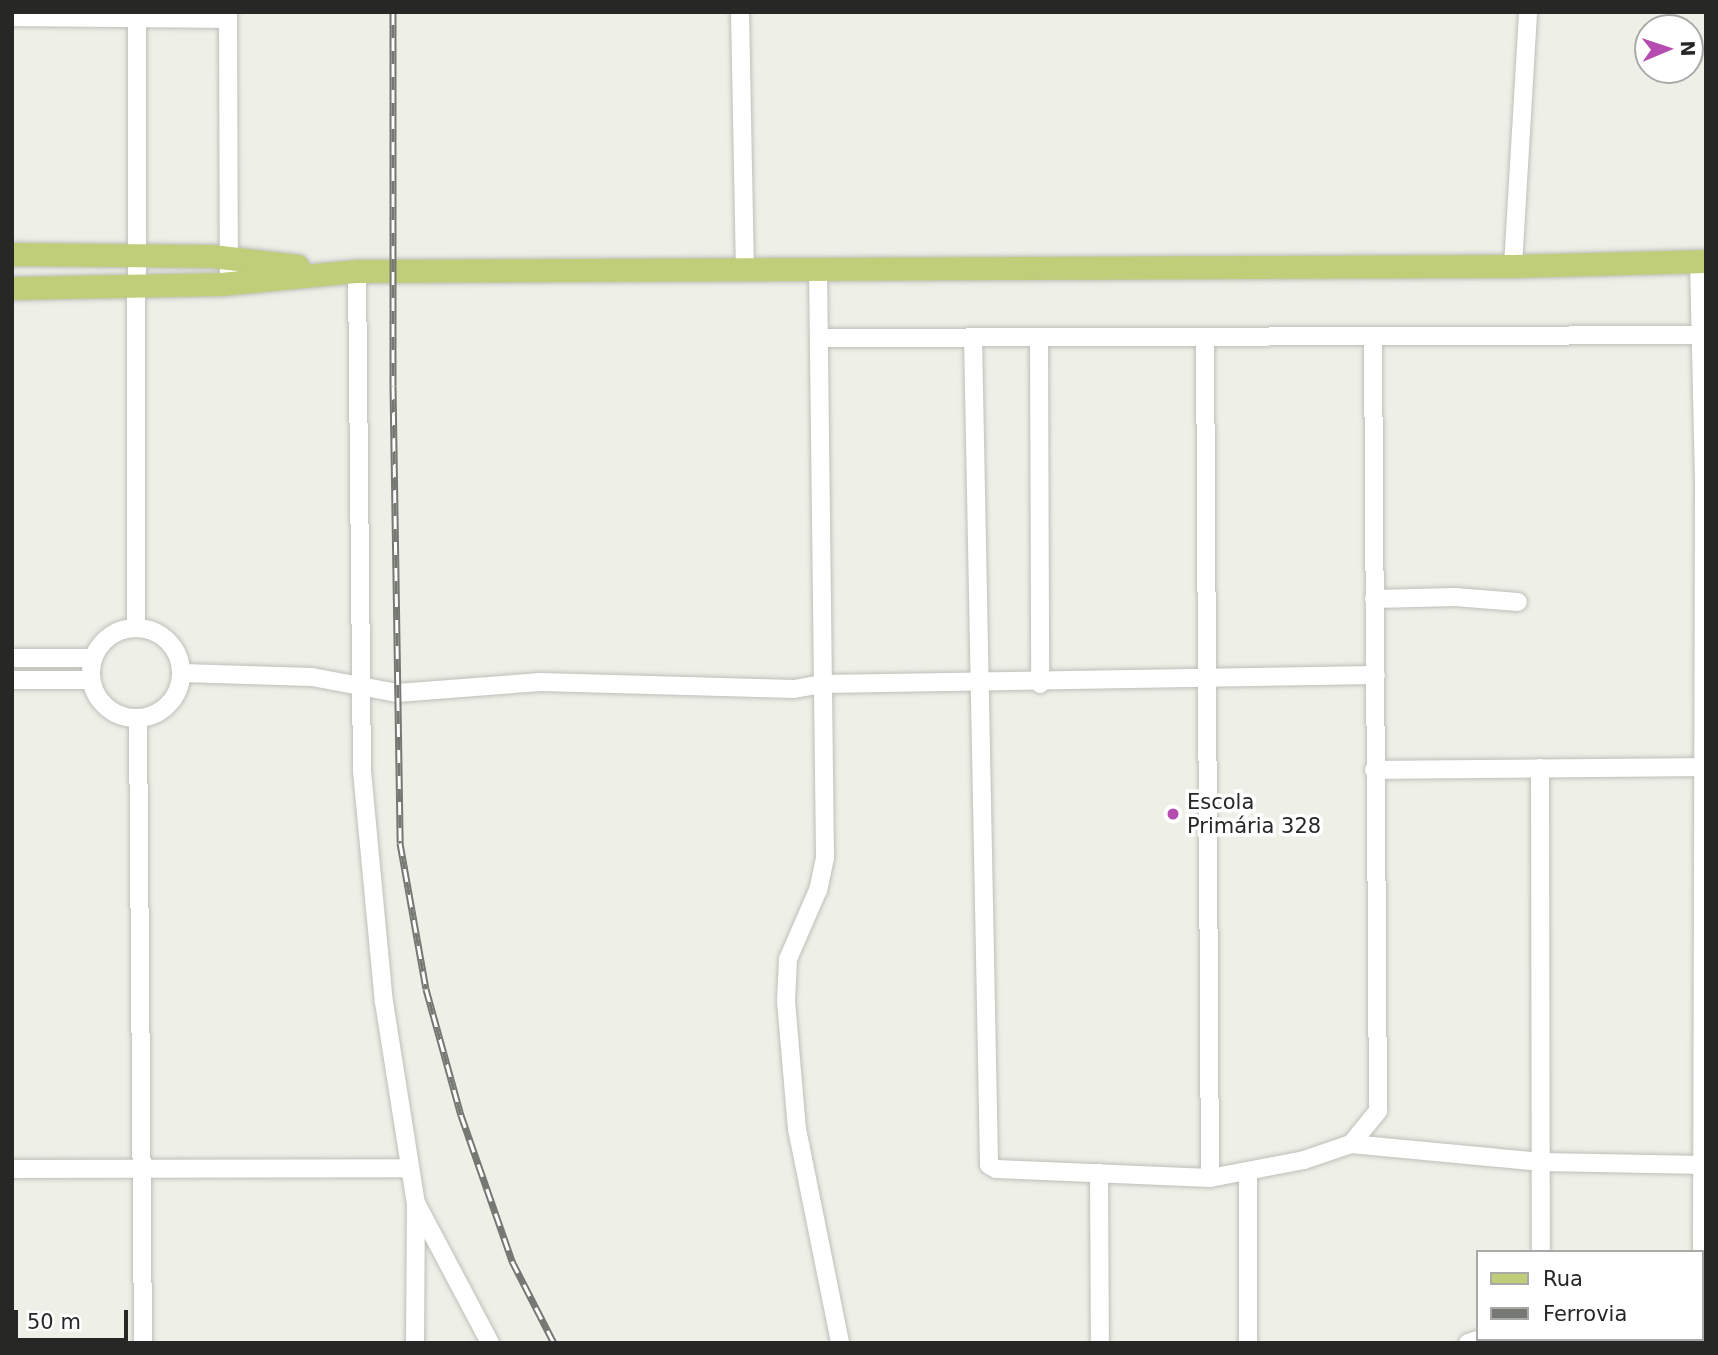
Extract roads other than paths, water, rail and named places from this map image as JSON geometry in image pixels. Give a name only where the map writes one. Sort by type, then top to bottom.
[{"type":"main road","points":[[12,254],[137,254],[228,258],[349,272]]},
{"type":"main road","points":[[12,288],[229,283],[349,272],[818,267],[1513,266],[1702,261]]},
{"type":"street","points":[[740,12],[745,268]]},
{"type":"street","points":[[1513,266],[1528,12]]},
{"type":"street","points":[[136,627],[137,16]]},
{"type":"street","points":[[12,18],[228,16],[229,283]]},
{"type":"street","points":[[1702,261],[1700,335],[1705,971],[1702,1250]]},
{"type":"street","points":[[818,267],[825,858],[818,890],[788,960],[786,1001],[797,1129],[840,1343]]},
{"type":"street","points":[[349,272],[370,888],[415,1203],[415,1343]]},
{"type":"street","points":[[819,338],[1700,335]]},
{"type":"street","points":[[1351,1144],[1378,1111],[1373,336]]},
{"type":"street","points":[[973,337],[989,1165],[996,1169],[1210,1178],[1248,1173],[1351,1144],[1542,1162],[1704,1165]]},
{"type":"street","points":[[1040,337],[1040,684]]},
{"type":"street","points":[[1205,337],[1210,1178]]},
{"type":"street","points":[[1374,599],[1455,597],[1518,602]]},
{"type":"street","points":[[136,627],[159,634],[176,650],[182,673],[176,696],[160,713],[138,720],[107,709],[91,680],[93,658],[110,636],[136,627]]},
{"type":"street","points":[[12,658],[93,658]]},
{"type":"street","points":[[182,673],[312,677],[397,693],[541,682],[794,690],[822,684],[1040,684],[1376,675]]},
{"type":"street","points":[[12,680],[91,680]]},
{"type":"street","points":[[138,720],[139,1169],[143,1343]]},
{"type":"street","points":[[1374,770],[1703,766]]},
{"type":"street","points":[[1541,768],[1541,1250]]},
{"type":"street","points":[[12,1169],[410,1168]]},
{"type":"street","points":[[1100,1173],[1100,1343]]},
{"type":"street","points":[[1248,1173],[1248,1343]]},
{"type":"street","points":[[415,1203],[490,1343]]},
{"type":"railway","points":[[393,12],[393,386],[400,843],[426,989],[461,1115],[512,1261],[554,1343]]},
{"type":"place","name":"Escola Primária 328","points":[[1173,814]]}]
